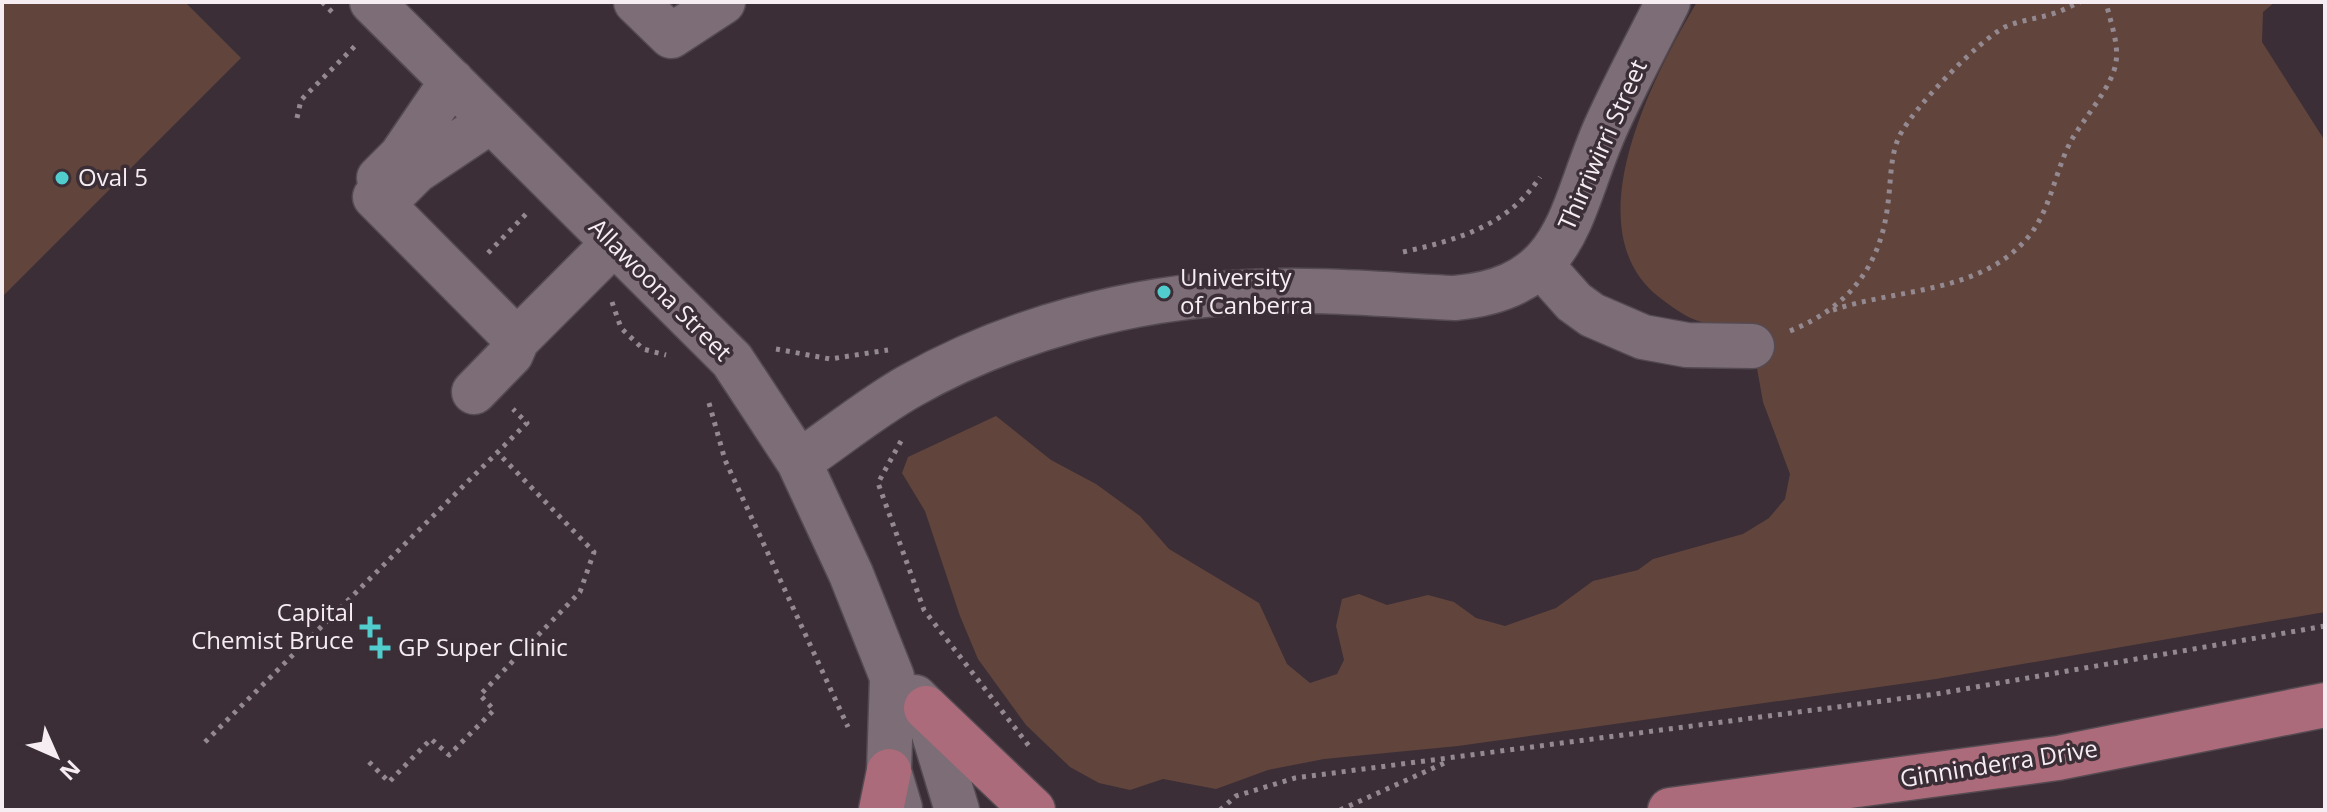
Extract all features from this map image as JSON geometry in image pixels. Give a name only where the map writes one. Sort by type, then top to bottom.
[{"type":"main road","name":"Ginninderra Drive","points":[[1670,810],[2058,758],[2325,705]]},
{"type":"main road","points":[[926,708],[1033,810]]},
{"type":"street","points":[[636,2],[671,36],[723,2]]},
{"type":"street","name":"Thirriwirri Street","points":[[799,462],[909,386],[989,347],[1083,318],[1167,299],[1249,291],[1455,298],[1480,296],[1513,285],[1541,265],[1558,245],[1571,222],[1605,130],[1668,2]]},
{"type":"street","name":"Allawoona Street","points":[[390,10],[452,81],[647,277],[694,347],[732,360],[799,462],[851,574],[892,677],[890,797]]},
{"type":"street","points":[[375,197],[380,178],[401,156],[452,81]]},
{"type":"street","points":[[375,197],[396,191],[416,171],[491,121]]},
{"type":"street","points":[[375,197],[517,340]]},
{"type":"street","points":[[492,399],[517,340],[614,243]]},
{"type":"street","points":[[1541,265],[1574,302],[1592,315],[1643,337],[1687,345],[1752,346]]},
{"type":"street","name":"Allawoona Street","points":[[892,677],[926,708]]},
{"type":"street","points":[[926,708],[957,810]]},
{"type":"path","points":[[1752,346],[1827,312],[1858,284],[1880,247],[1899,138],[1912,117],[1990,37],[2022,20],[2052,15],[2080,2]]},
{"type":"path","points":[[1827,312],[1871,299],[1953,283],[1977,274],[1999,263],[2030,235],[2072,139],[2114,71],[2116,45],[2106,2]]},
{"type":"path","points":[[297,118],[301,100],[390,10]]},
{"type":"path","points":[[1400,253],[1443,243],[1484,227],[1514,210],[1543,173]]},
{"type":"path","points":[[452,275],[556,185]]},
{"type":"path","points":[[647,277],[614,304],[621,328],[643,349],[694,347]]},
{"type":"path","points":[[599,309],[610,299]]},
{"type":"path","points":[[766,340],[778,351],[830,359],[902,345]]},
{"type":"path","points":[[205,742],[527,423],[492,399]]},
{"type":"path","points":[[709,401],[725,460],[841,711],[851,739]]},
{"type":"path","points":[[369,762],[389,782],[431,739],[449,755],[494,710],[480,695],[580,592],[594,552],[498,453]]},
{"type":"path","points":[[878,483],[924,610],[1030,747]]},
{"type":"path","points":[[1220,810],[1236,796],[1295,778],[1936,694],[2325,626]]},
{"type":"path","points":[[1340,810],[1454,759]]},
{"type":"shaded area","name":"Oval 5","points":[[2,2],[185,2],[241,58],[2,297]]},
{"type":"shaded area","points":[[1697,2],[2275,2],[2263,12],[2262,42],[2325,141],[2325,612],[1936,679],[1458,746],[1324,759],[1268,770],[1216,789],[1163,779],[1130,790],[1099,783],[1070,767],[1026,725],[978,659],[960,616],[925,511],[902,473],[908,457],[996,416],[1051,460],[1096,484],[1140,516],[1169,549],[1259,603],[1287,664],[1310,683],[1337,674],[1344,660],[1336,626],[1342,599],[1359,594],[1387,605],[1428,595],[1454,602],[1476,618],[1505,626],[1556,608],[1593,581],[1638,570],[1653,559],[1743,534],[1769,518],[1785,499],[1790,474],[1763,402],[1749,323],[1701,322],[1672,307],[1634,268],[1622,232],[1621,193],[1629,151],[1661,69]]},
{"type":"place","name":"Oval 5","points":[[62,178]]},
{"type":"place","name":"University of Canberra","points":[[1164,292]]},
{"type":"place","name":"Capital Chemist Bruce","points":[[370,627]]},
{"type":"place","name":"GP Super Clinic","points":[[380,648]]}]
